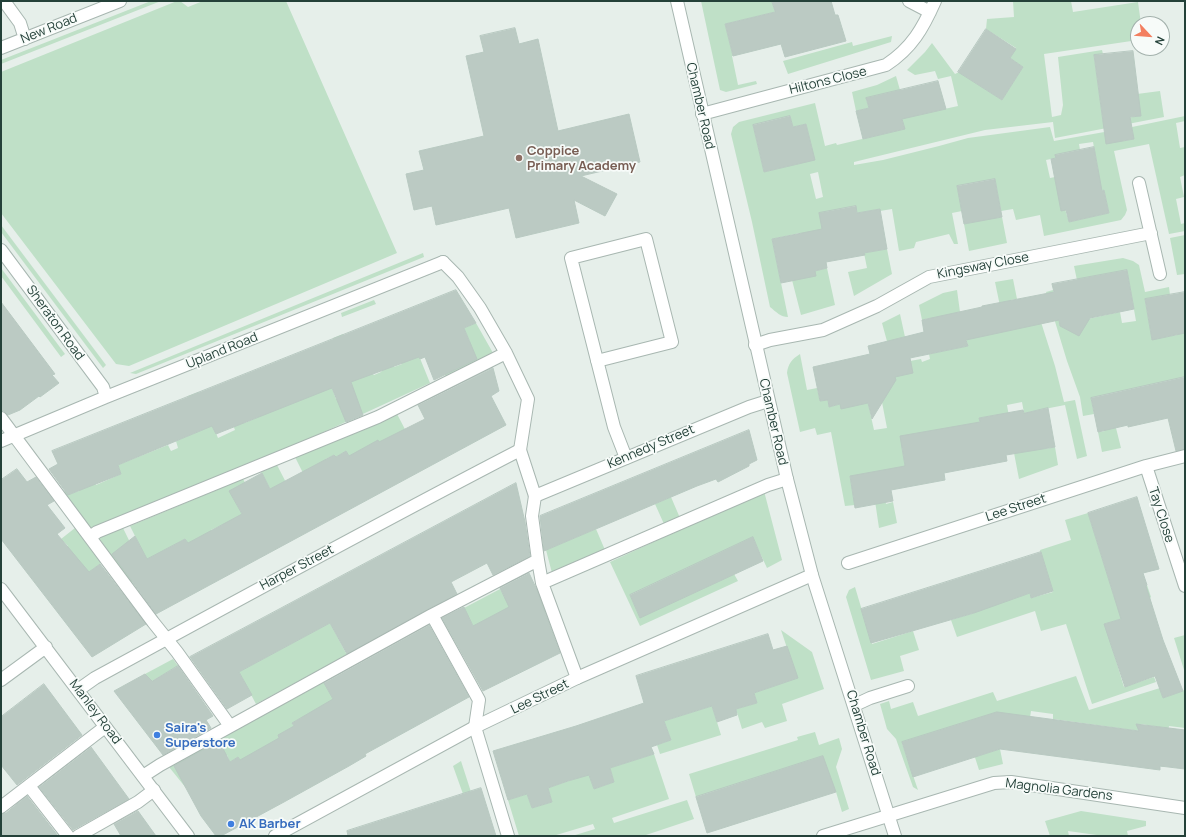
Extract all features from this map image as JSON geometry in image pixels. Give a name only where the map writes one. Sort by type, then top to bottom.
[{"type":"street","points":[[4,1],[20,23],[25,38]]},
{"type":"street","name":"New Road","points":[[1,48],[120,1]]},
{"type":"street","name":"Chamber Road","points":[[676,1],[768,401],[812,575],[855,705],[895,836]]},
{"type":"street","name":"Hiltons Close","points":[[702,114],[886,65],[903,53],[916,37],[932,6],[909,1]]},
{"type":"street","points":[[1139,183],[1160,274]]},
{"type":"street","name":"Kingsway Close","points":[[755,345],[770,340],[823,330],[878,306],[929,277],[1151,232]]},
{"type":"street","points":[[597,361],[672,342],[646,239],[571,258],[597,361],[614,427],[626,458]]},
{"type":"street","name":"Sheraton Road","points":[[1,250],[103,387],[106,397]]},
{"type":"street","name":"Upland Road","points":[[1,441],[106,397],[443,262],[458,277],[480,308],[506,353]]},
{"type":"street","points":[[90,537],[378,417],[506,353],[528,399],[520,450],[535,496],[532,516],[542,583],[578,678]]},
{"type":"street","name":"Kennedy Street","points":[[535,496],[753,405],[768,401]]},
{"type":"street","points":[[1,418],[167,638],[230,726]]},
{"type":"street","name":"Harper Street","points":[[78,690],[95,678],[167,638],[417,503],[520,450]]},
{"type":"street","name":"Lee Street","points":[[848,562],[1146,466],[1185,456]]},
{"type":"street","name":"Tay Close","points":[[1146,466],[1185,586]]},
{"type":"street","points":[[542,583],[768,484],[787,479]]},
{"type":"street","points":[[143,776],[230,726],[432,615],[538,560]]},
{"type":"street","name":"Lee Street","points":[[275,836],[475,727],[578,678],[812,575]]},
{"type":"street","name":"Manley Road","points":[[1,589],[188,836]]},
{"type":"street","points":[[432,615],[479,700],[475,727],[508,836]]},
{"type":"street","points":[[1,680],[46,647]]},
{"type":"street","points":[[855,705],[870,698],[908,686]]},
{"type":"street","points":[[1,807],[106,726]]},
{"type":"street","name":"Magnolia Gardens","points":[[823,836],[994,782],[1011,782],[1185,808]]},
{"type":"street","points":[[29,786],[68,836]]},
{"type":"street","points":[[78,836],[138,802],[154,790]]},
{"type":"green space","points":[[151,1],[161,1],[1,64],[1,60]]},
{"type":"green space","points":[[180,1],[188,7],[203,1],[286,1],[397,253],[129,366],[116,364],[1,213],[1,72]]},
{"type":"green space","points":[[701,1],[772,1],[775,12],[725,24],[738,85],[756,81],[757,84],[726,92],[720,90]]},
{"type":"green space","points":[[1013,1],[1071,1],[1073,12],[1138,2],[1140,16],[1130,16],[1130,41],[1044,54],[1052,117],[1061,115],[1063,105],[1058,57],[1102,50],[1103,54],[1094,56],[1103,121],[1140,116],[1137,94],[1160,91],[1164,117],[1055,138],[1053,122],[985,130],[854,162],[854,165],[883,160],[968,138],[1050,127],[1054,141],[1121,129],[1124,141],[1133,139],[1132,127],[1185,116],[1185,121],[1176,123],[1180,148],[1185,147],[1185,175],[1180,177],[1184,197],[1176,199],[1181,224],[1185,223],[1185,231],[1169,234],[1149,144],[1114,151],[1127,210],[1121,220],[1044,236],[1040,215],[1016,220],[1013,209],[1001,211],[995,179],[957,186],[962,211],[952,213],[958,244],[954,244],[949,234],[916,242],[914,248],[899,251],[892,209],[880,211],[880,209],[857,213],[855,206],[826,212],[831,241],[800,233],[772,239],[788,317],[774,311],[770,307],[731,134],[733,127],[739,122],[815,103],[825,146],[836,143],[837,145],[904,129],[898,99],[866,99],[869,108],[856,111],[852,92],[877,85],[896,76],[904,104],[917,115],[958,106],[951,76],[938,79],[935,71],[915,75],[907,70],[932,43],[955,74],[959,72],[1002,100],[1023,67],[1010,58],[1016,48],[986,29],[987,19],[1014,17]],"holes":[[[790,116],[793,127],[806,124],[812,149],[801,163],[764,172],[753,125]],[[1093,142],[1098,169],[1098,191],[1104,190],[1109,213],[1069,222],[1055,177],[1050,178],[1046,160],[1056,158],[1056,155],[1080,150],[1079,144]],[[818,172],[823,197],[816,199],[810,174]]]},
{"type":"green space","points":[[892,36],[891,42],[788,74],[783,61],[852,42],[853,46]]},
{"type":"green space","points":[[1002,217],[1007,243],[969,251],[964,224],[973,222],[972,218]]},
{"type":"green space","points":[[1,225],[106,365],[103,368],[1,232]]},
{"type":"green space","points":[[1185,235],[1185,274],[1177,275],[1170,238]]},
{"type":"green space","points":[[887,249],[892,274],[854,296],[848,272],[867,268],[864,253]]},
{"type":"green space","points":[[423,253],[424,257],[136,374],[130,373]]},
{"type":"green space","points":[[1123,258],[1133,261],[1139,265],[1145,292],[1169,287],[1170,295],[1145,300],[1152,339],[1177,335],[1185,328],[1185,377],[1091,398],[1094,414],[1083,416],[1080,397],[1067,361],[1046,292],[1053,290],[1060,325],[1120,312],[1122,323],[1136,321],[1127,270],[1078,285],[1074,266]]},
{"type":"green space","points":[[1,268],[65,354],[61,357],[1,276]]},
{"type":"green space","points":[[827,268],[835,305],[801,315],[792,280]]},
{"type":"green space","points":[[1013,279],[1017,299],[1011,300],[1012,304],[1000,306],[995,282]]},
{"type":"green space","points":[[957,290],[960,312],[932,323],[930,318],[922,320],[919,305],[943,293]]},
{"type":"green space","points":[[1033,297],[1055,366],[1064,402],[1075,400],[1087,456],[1077,459],[1065,405],[1024,413],[1022,402],[1007,405],[1011,428],[998,415],[979,418],[982,434],[902,448],[907,477],[850,476],[855,505],[845,506],[831,432],[817,435],[815,428],[800,432],[787,373],[789,364],[800,354],[807,390],[817,388],[820,401],[828,400],[829,407],[840,404],[868,403],[874,430],[887,428],[881,397],[888,378],[910,361],[921,359],[922,362],[930,359],[929,354],[968,346],[964,330]]},
{"type":"green space","points":[[374,300],[376,304],[342,317],[341,313]]},
{"type":"green space","points":[[900,314],[905,337],[897,339],[898,343],[888,345],[882,323]]},
{"type":"green space","points":[[476,323],[493,353],[445,376],[436,353],[470,342],[464,328]]},
{"type":"green space","points":[[343,334],[356,368],[371,372],[374,375],[381,372],[390,357],[394,367],[402,364],[398,353],[415,346],[430,383],[313,437],[91,529],[63,492],[68,490],[70,494],[79,491],[92,475],[96,485],[121,474],[118,465],[168,445],[171,451],[178,448],[176,441],[202,430],[188,396],[199,392],[218,438],[235,430],[231,420],[242,423],[250,421],[258,417],[255,410],[329,380],[336,399],[346,396],[352,385],[333,338]]},
{"type":"green space","points":[[397,414],[408,435],[353,464],[346,451],[336,457],[334,455],[326,459],[334,474],[304,475],[295,457],[363,430]]},
{"type":"green space","points":[[1115,424],[1121,448],[1102,452],[1098,432],[1105,431],[1104,426]]},
{"type":"green space","points":[[1044,443],[1045,449],[1055,447],[1058,465],[1019,479],[1014,453]]},
{"type":"green space","points":[[277,465],[293,496],[272,492],[261,472]]},
{"type":"green space","points":[[243,479],[262,513],[230,491],[246,522],[228,532],[224,524],[211,530],[216,538],[192,551],[185,539],[147,560],[130,526]]},
{"type":"green space","points":[[764,491],[782,560],[767,568],[753,538],[630,595],[640,617],[734,574],[738,581],[640,626],[610,562]]},
{"type":"green space","points":[[671,497],[680,518],[664,524],[655,504]]},
{"type":"green space","points":[[885,499],[886,504],[893,502],[897,523],[879,528],[875,501]]},
{"type":"green space","points":[[1088,513],[1114,596],[1147,585],[1151,597],[1153,609],[1105,624],[1124,687],[1154,677],[1156,682],[1092,704],[1066,624],[1041,631],[1035,611],[957,637],[951,620],[974,613],[962,577],[976,573],[987,607],[1030,593],[1031,598],[1053,592],[1040,550],[1071,540],[1065,520]]},
{"type":"green space","points":[[75,528],[101,563],[81,579],[58,554],[68,546],[61,539]]},
{"type":"green space","points":[[123,528],[146,575],[131,583],[99,538]]},
{"type":"green space","points":[[596,529],[605,550],[552,573],[546,550]]},
{"type":"green space","points":[[855,587],[872,644],[913,631],[919,650],[900,656],[904,671],[871,680],[846,597],[849,590]]},
{"type":"green space","points":[[536,588],[547,612],[482,644],[464,608],[500,589],[505,598],[515,593]]},
{"type":"green space","points":[[330,623],[347,655],[256,704],[239,672]]},
{"type":"green space","points":[[781,630],[812,652],[824,689],[782,704],[787,721],[765,728],[762,722],[742,729],[736,709],[757,703],[754,693],[797,678]]},
{"type":"green space","points":[[1185,635],[1185,673],[1174,638]]},
{"type":"green space","points":[[173,659],[178,666],[152,681],[145,674]]},
{"type":"green space","points":[[1076,676],[1089,710],[1160,688],[1163,698],[1185,690],[1185,728],[1169,726],[1163,767],[1160,766],[1165,728],[1141,724],[1140,731],[1053,719],[1053,714],[1031,711],[1025,752],[967,722],[978,756],[1000,749],[1003,764],[979,770],[964,723],[902,743],[918,790],[913,787],[896,739],[887,729],[880,704],[889,701],[891,709],[913,702],[918,716],[993,692],[997,701]]},
{"type":"green space","points":[[324,682],[339,710],[301,718],[292,723],[298,733],[286,731],[278,736],[285,749],[245,770],[238,757],[230,762],[227,755],[219,760],[198,781],[186,788],[169,767]]},
{"type":"green space","points":[[712,706],[721,735],[660,754],[657,745],[671,740],[664,721]]},
{"type":"green space","points":[[815,732],[819,745],[839,738],[842,749],[836,767],[849,809],[842,812],[836,792],[763,776],[696,797],[689,774],[798,740],[797,737]]},
{"type":"green space","points":[[654,754],[669,799],[612,818],[614,823],[687,800],[694,819],[643,836],[572,836],[595,829],[593,824],[553,836],[519,836],[508,800],[527,794],[532,808],[552,802],[548,788],[589,774],[594,789],[614,782],[610,768]]},
{"type":"green space","points":[[461,761],[471,792],[463,794],[453,766]]},
{"type":"green space","points":[[1081,811],[1146,821],[1146,826],[1127,831],[1128,836],[1104,836],[1068,831],[1069,836],[1050,836],[1045,821]]},
{"type":"building","points":[[772,1],[831,1],[835,15],[838,15],[846,41],[785,57],[781,44],[733,56],[725,24],[775,12]]},
{"type":"building","points":[[515,28],[519,44],[538,39],[558,131],[629,114],[640,162],[581,176],[617,194],[605,216],[574,200],[579,223],[516,238],[509,208],[436,225],[432,206],[414,210],[406,174],[424,170],[419,151],[484,136],[466,56],[484,52],[480,36]]},
{"type":"building","points":[[986,29],[1016,49],[1010,58],[1023,67],[1002,100],[958,72]]},
{"type":"building","points":[[1130,51],[1130,56],[1134,56],[1141,116],[1130,117],[1134,139],[1106,144],[1094,55]]},
{"type":"building","points":[[938,81],[946,109],[902,119],[905,129],[863,139],[856,111],[869,108],[866,98]]},
{"type":"building","points":[[790,116],[793,127],[806,124],[815,160],[764,172],[753,125]]},
{"type":"building","points":[[1094,147],[1102,191],[1104,190],[1109,213],[1069,222],[1066,210],[1061,211],[1051,159],[1056,158],[1055,155]]},
{"type":"building","points":[[995,179],[1002,217],[964,224],[957,186]]},
{"type":"building","points":[[856,206],[857,213],[880,209],[887,249],[864,253],[865,255],[826,262],[827,268],[815,271],[816,276],[781,283],[772,239],[822,229],[819,213]]},
{"type":"building","points":[[1127,270],[1134,309],[1090,318],[1079,336],[1060,326],[1059,320],[966,340],[968,346],[910,358],[913,373],[895,377],[896,380],[872,419],[868,403],[841,409],[840,404],[829,407],[828,400],[820,401],[813,367],[870,354],[868,346],[924,332],[922,320],[982,306],[1054,292],[1052,284]]},
{"type":"building","points":[[456,290],[476,323],[464,328],[477,359],[434,380],[425,357],[420,359],[419,357],[351,382],[363,415],[346,422],[332,388],[216,434],[212,426],[118,465],[121,474],[68,495],[49,469],[58,464],[52,451]]},
{"type":"building","points":[[1185,292],[1185,333],[1152,340],[1145,299]]},
{"type":"building","points":[[1,302],[55,374],[52,375],[59,383],[20,410],[8,415],[4,411],[1,411]]},
{"type":"building","points":[[493,368],[499,391],[491,396],[506,425],[156,614],[112,554],[135,536],[147,559],[185,539],[188,543],[242,514],[229,491],[262,473],[270,489],[334,455],[336,457],[346,451],[349,456],[378,440],[379,442],[425,419],[418,405]]},
{"type":"building","points":[[1185,377],[1185,449],[1176,451],[1168,418],[1098,432],[1091,398]]},
{"type":"building","points":[[1048,408],[1055,447],[1006,455],[1007,461],[944,473],[945,480],[891,490],[893,501],[855,508],[850,476],[905,466],[900,436],[980,422],[979,418],[1023,410],[1024,413]]},
{"type":"building","points":[[749,430],[757,460],[749,464],[749,466],[718,482],[716,479],[697,486],[544,551],[540,516]]},
{"type":"building","points":[[17,469],[27,482],[36,477],[54,501],[47,505],[65,528],[57,534],[89,572],[100,564],[146,624],[92,657],[1,539],[1,480]]},
{"type":"building","points":[[516,483],[525,522],[530,556],[493,575],[487,563],[451,582],[457,594],[347,654],[330,623],[239,672],[252,695],[227,709],[190,657]]},
{"type":"building","points":[[1137,497],[1159,569],[1143,573],[1146,586],[1163,640],[1183,691],[1163,698],[1155,676],[1125,687],[1104,624],[1121,619],[1088,513]]},
{"type":"building","points":[[753,537],[763,561],[640,618],[630,595]]},
{"type":"building","points":[[1041,552],[1053,591],[1031,598],[1030,593],[974,613],[871,643],[861,609]]},
{"type":"building","points":[[529,573],[537,590],[560,653],[483,691],[442,618],[464,607],[473,626],[509,607],[500,588]]},
{"type":"building","points":[[429,625],[469,697],[365,754],[366,756],[284,802],[221,836],[216,836],[201,816],[174,766],[219,741],[230,762],[238,757],[240,760],[279,738],[278,735],[294,726],[292,723],[333,699],[324,683]]},
{"type":"building","points":[[768,634],[773,650],[787,646],[798,678],[754,693],[757,703],[736,709],[737,715],[717,722],[712,706],[664,721],[671,740],[651,747],[654,754],[610,768],[614,782],[594,789],[589,775],[568,781],[548,788],[552,802],[532,808],[527,794],[508,800],[493,751],[576,726],[644,703],[636,676]]},
{"type":"building","points":[[178,666],[213,716],[206,720],[211,728],[163,755],[114,691],[145,674],[152,681]]},
{"type":"building","points":[[44,684],[82,735],[17,785],[1,765],[1,717]]},
{"type":"building","points":[[997,712],[1139,731],[1136,724],[1185,730],[1185,769],[1160,766],[1160,770],[1000,749],[913,777],[902,742]]},
{"type":"building","points":[[91,747],[129,799],[73,830],[39,787]]},
{"type":"building","points":[[823,756],[836,792],[707,833],[696,797]]},
{"type":"building","points":[[481,788],[496,836],[348,836],[347,831]]},
{"type":"building","points":[[27,796],[58,836],[1,836],[1,814],[6,813]]},
{"type":"building","points":[[138,811],[156,836],[121,836],[114,824]]},
{"type":"place","name":"Coppice Primary Academy","points":[[519,158]]},
{"type":"place","name":"Saira's Superstore","points":[[157,735]]},
{"type":"place","name":"AK Barber","points":[[231,824]]}]
